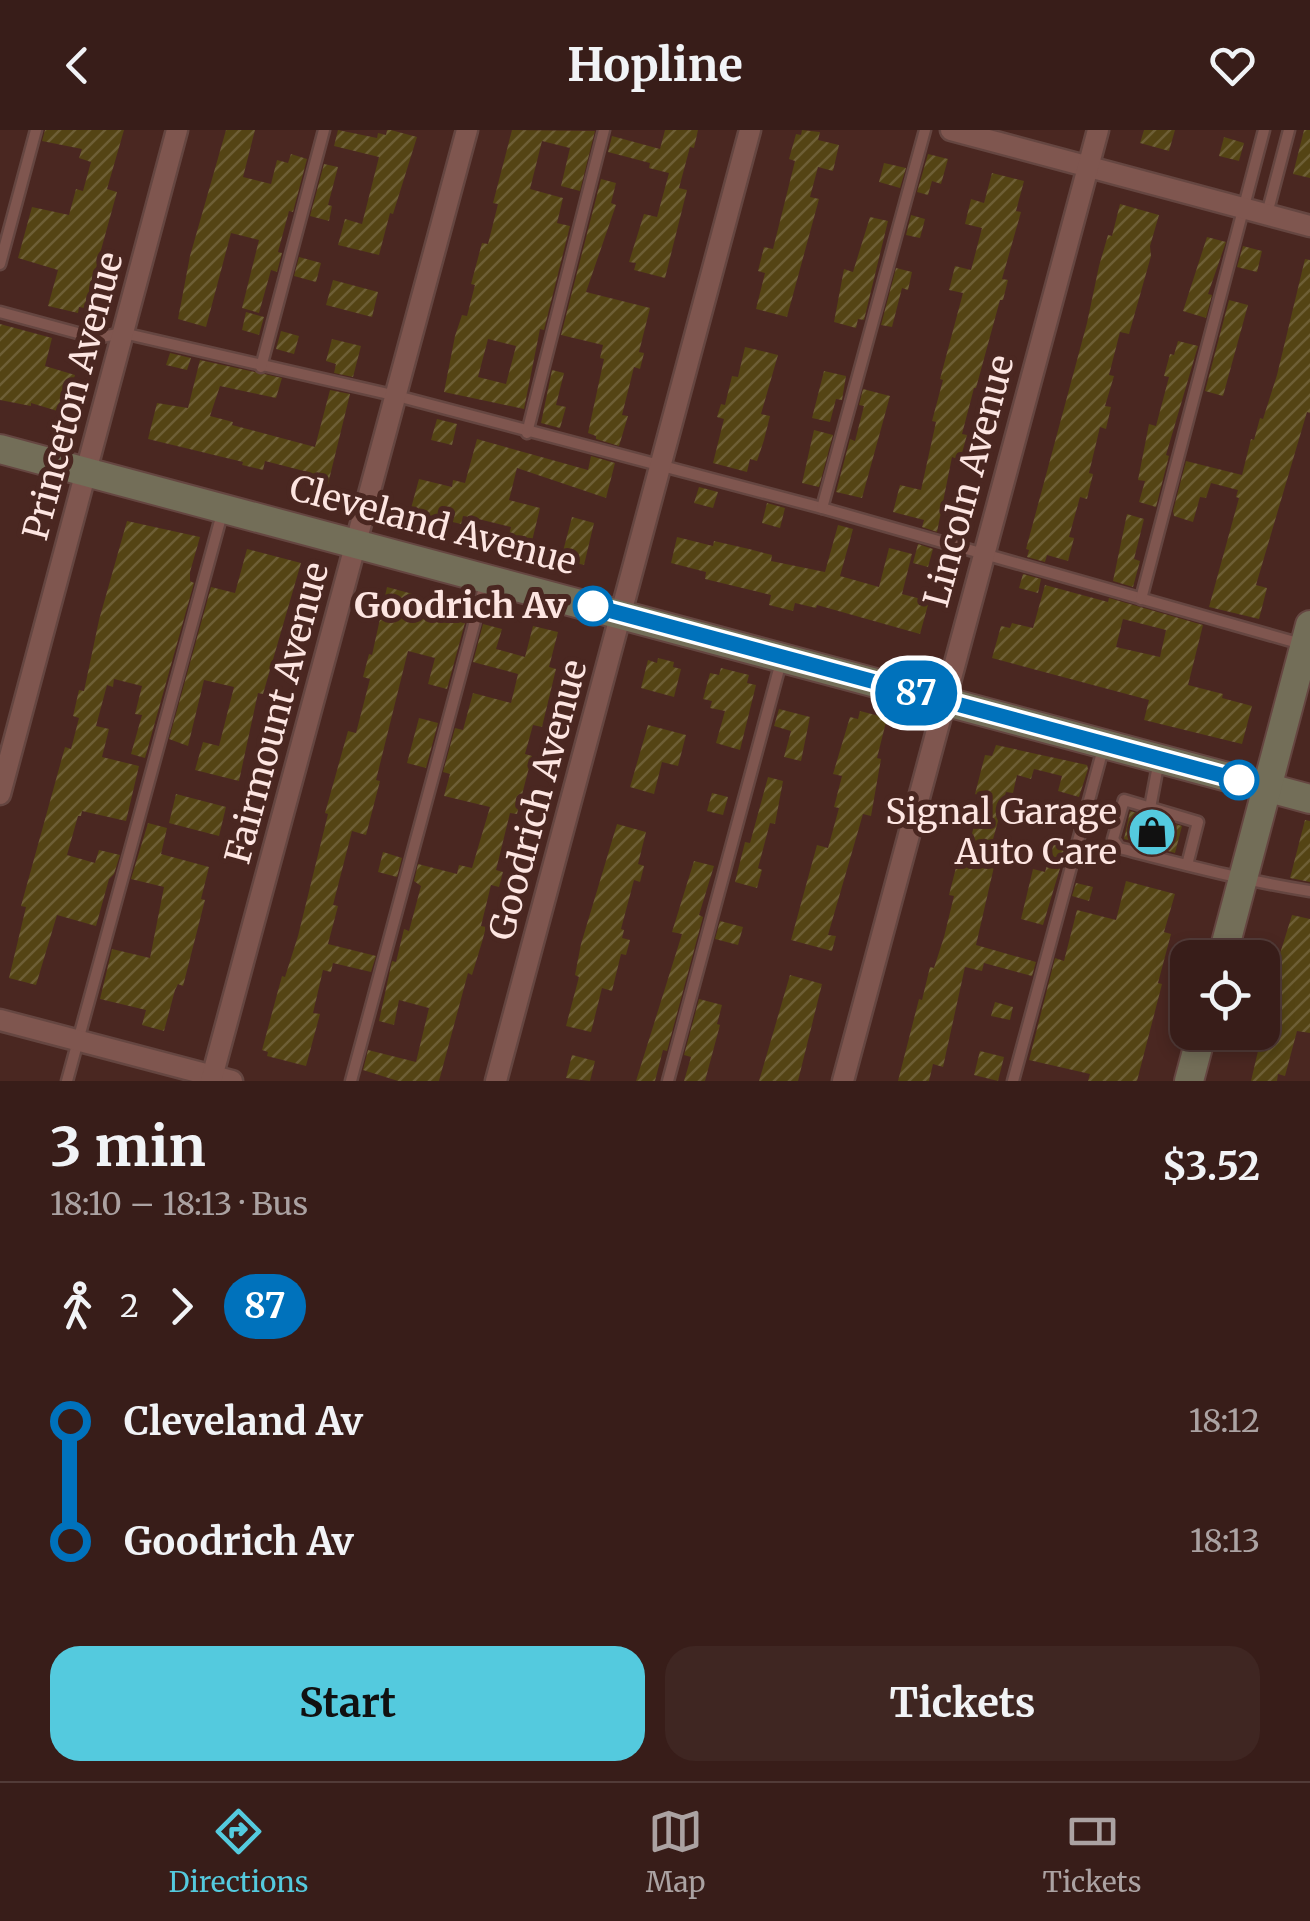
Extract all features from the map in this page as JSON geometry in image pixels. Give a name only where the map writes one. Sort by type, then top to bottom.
[{"type":"street","name":"Princeton Avenue","points":[[0,794],[177,130]]},
{"type":"street","name":"Fairmount Avenue","points":[[219,1079],[467,130]]},
{"type":"street","name":"Goodrich Avenue","points":[[496,1081],[750,130]]},
{"type":"street","points":[[951,130],[1310,226]]},
{"type":"street","name":"Lincoln Avenue","points":[[843,1081],[1098,130]]},
{"type":"street","name":"Cleveland Avenue","points":[[0,448],[1310,800]]},
{"type":"street","points":[[1227,940],[1307,635]]},
{"type":"street","points":[[0,1020],[219,1079]]},
{"type":"street","points":[[1188,1081],[1197,1050]]},
{"type":"lane","points":[[0,264],[36,130]]},
{"type":"lane","points":[[261,367],[324,130]]},
{"type":"lane","points":[[527,432],[604,130]]},
{"type":"lane","points":[[822,508],[925,130]]},
{"type":"lane","points":[[1141,599],[1264,130]]},
{"type":"lane","points":[[1267,214],[1288,130]]},
{"type":"lane","points":[[0,312],[96,338],[123,333],[397,396],[984,552],[1141,599],[1307,635]]},
{"type":"lane","points":[[67,1081],[224,509]]},
{"type":"lane","points":[[350,1081],[486,579]]},
{"type":"lane","points":[[668,1081],[782,657]]},
{"type":"lane","points":[[1013,1081],[1104,744]]},
{"type":"lane","points":[[1150,808],[1159,759]]},
{"type":"lane","points":[[1186,866],[1198,822],[1124,800],[1114,844],[1186,866],[1243,880],[1310,891]]},
{"type":"building","points":[[45,130],[124,130],[107,189],[117,192],[85,308],[79,307],[78,313],[48,306],[58,270],[18,258],[32,207],[69,215],[76,189],[83,191],[91,162],[79,158],[82,149],[42,141]]},
{"type":"building","points":[[226,130],[255,130],[243,177],[271,184],[277,160],[288,163],[291,154],[307,159],[278,252],[282,253],[277,272],[271,270],[259,313],[242,308],[259,240],[231,233],[206,327],[178,319],[190,256]]},
{"type":"building","points":[[338,130],[377,138],[378,133],[386,135],[391,130],[417,137],[379,255],[338,245],[345,219],[362,224],[379,157],[334,146]]},
{"type":"building","points":[[512,130],[595,131],[580,191],[561,186],[570,148],[542,141],[530,189],[563,198],[557,223],[570,226],[544,330],[540,329],[524,409],[444,392],[455,336],[462,315],[467,316],[475,285],[471,284],[482,243],[488,244],[498,204],[493,203]],"holes":[[[488,339],[516,346],[506,384],[478,377]]]},
{"type":"building","points":[[665,130],[698,130],[679,188],[687,190],[665,278],[634,270],[636,263],[629,262],[644,214],[657,217],[669,173],[649,168],[650,163],[608,152],[612,136],[660,149]]},
{"type":"building","points":[[802,130],[820,132],[818,140],[839,145],[833,171],[818,167],[810,197],[819,199],[787,317],[756,309],[765,273],[758,271],[764,247],[773,249],[795,161],[789,159],[796,134],[801,135]]},
{"type":"building","points":[[1144,130],[1175,130],[1169,151],[1140,143]]},
{"type":"building","points":[[1304,130],[1310,130],[1310,178],[1293,174]]},
{"type":"building","points":[[1224,137],[1244,143],[1239,161],[1219,156]]},
{"type":"building","points":[[928,154],[948,159],[941,184],[932,181],[928,195],[917,192]]},
{"type":"building","points":[[884,163],[906,168],[900,188],[879,182]]},
{"type":"building","points":[[324,164],[338,167],[328,205],[332,206],[329,221],[310,216]]},
{"type":"building","points":[[992,173],[1024,181],[1016,211],[1021,212],[1002,279],[1008,280],[1003,300],[974,388],[960,460],[952,457],[937,532],[922,527],[924,520],[893,512],[900,485],[921,490],[936,422],[932,421],[943,380],[940,379],[963,293],[949,290],[955,266],[971,270],[982,228],[965,224],[971,199],[984,203]]},
{"type":"building","points":[[601,179],[616,183],[611,203],[616,205],[586,292],[650,308],[639,352],[644,353],[640,369],[634,367],[622,415],[628,416],[619,446],[588,433],[604,359],[600,358],[603,345],[561,335]]},
{"type":"building","points":[[1120,204],[1159,215],[1151,256],[1129,334],[1120,332],[1105,406],[1111,407],[1106,429],[1100,427],[1087,499],[1080,497],[1069,537],[1074,538],[1068,561],[1047,555],[1045,562],[1027,557],[1026,549],[1099,266]]},
{"type":"building","points":[[911,215],[925,219],[920,238],[906,235]]},
{"type":"building","points":[[870,217],[888,221],[864,320],[858,319],[856,328],[834,322],[844,269],[853,272]]},
{"type":"building","points":[[1207,237],[1226,242],[1208,294],[1212,295],[1206,318],[1183,311]]},
{"type":"building","points":[[1243,246],[1262,251],[1257,272],[1237,267]]},
{"type":"building","points":[[299,257],[321,263],[316,282],[294,276]]},
{"type":"building","points":[[1305,259],[1310,260],[1310,413],[1307,412],[1256,585],[1267,588],[1259,619],[1209,607],[1238,490],[1211,483],[1206,498],[1200,497],[1193,522],[1174,516],[1173,511],[1186,461],[1242,475],[1251,439],[1254,440],[1260,418],[1263,419],[1277,375]]},
{"type":"building","points":[[896,268],[912,272],[908,290],[902,288],[892,327],[881,325]]},
{"type":"building","points":[[333,280],[378,292],[372,317],[326,305]]},
{"type":"building","points":[[1229,300],[1248,305],[1223,396],[1205,391]]},
{"type":"building","points":[[246,312],[264,317],[259,335],[242,330]]},
{"type":"building","points":[[0,324],[52,338],[45,366],[75,375],[64,413],[31,403],[0,400]]},
{"type":"building","points":[[281,331],[299,336],[294,354],[276,349]]},
{"type":"building","points":[[332,339],[361,346],[353,377],[334,373],[336,364],[326,361]]},
{"type":"building","points":[[1178,341],[1198,346],[1166,455],[1169,456],[1156,507],[1139,502],[1145,481],[1138,480],[1149,424],[1156,426],[1169,377],[1164,376]]},
{"type":"building","points":[[745,347],[778,355],[761,414],[770,416],[764,440],[757,461],[750,459],[747,472],[713,463],[724,419],[717,417],[721,404],[725,405],[732,376],[738,377]]},
{"type":"building","points":[[170,353],[191,358],[187,370],[166,365]]},
{"type":"building","points":[[200,360],[282,378],[276,398],[220,386],[210,416],[315,447],[330,390],[350,394],[328,484],[307,479],[308,472],[265,461],[263,470],[148,439],[157,403],[188,408]]},
{"type":"building","points":[[552,370],[564,373],[556,405],[566,407],[560,428],[541,423]]},
{"type":"building","points":[[824,371],[846,376],[842,400],[836,399],[830,422],[812,418]]},
{"type":"building","points":[[863,389],[890,396],[862,498],[836,492],[850,439],[855,441],[864,406],[859,405]]},
{"type":"building","points":[[437,419],[457,424],[452,445],[431,440]]},
{"type":"building","points":[[814,430],[833,435],[819,487],[802,483]]},
{"type":"building","points":[[477,439],[588,470],[591,456],[615,463],[606,498],[517,468],[509,500],[540,508],[532,541],[509,535],[511,527],[470,517],[463,516],[461,524],[410,512],[419,479],[452,487],[453,480],[465,483]]},
{"type":"building","points":[[699,487],[718,492],[713,508],[694,503]]},
{"type":"building","points":[[767,503],[785,508],[780,528],[762,523]]},
{"type":"building","points":[[1127,514],[1144,519],[1134,559],[1140,561],[1133,587],[1113,581]]},
{"type":"building","points":[[572,517],[594,523],[584,565],[561,559]]},
{"type":"building","points":[[127,521],[200,537],[190,572],[190,581],[194,583],[145,758],[131,754],[142,715],[135,714],[142,686],[114,679],[113,687],[107,685],[96,726],[109,729],[102,757],[139,766],[126,821],[82,811],[67,855],[95,863],[99,850],[120,855],[96,926],[57,915],[36,985],[9,978],[26,907],[21,906],[65,747],[71,749],[79,718],[73,716],[79,690],[84,691]]},
{"type":"building","points":[[838,525],[853,529],[840,576],[879,587],[889,548],[912,554],[902,594],[929,601],[920,634],[817,605],[816,608],[795,603],[793,611],[769,605],[771,595],[705,579],[706,572],[671,563],[677,537],[749,549],[772,555],[771,561],[825,572]]},
{"type":"building","points":[[918,544],[933,549],[928,567],[913,563]]},
{"type":"building","points":[[247,549],[301,563],[263,694],[258,693],[239,781],[195,770],[203,742],[219,746],[234,687],[204,680],[188,746],[169,739],[211,587],[235,593]]},
{"type":"building","points":[[1023,574],[1041,579],[1038,593],[1019,588]]},
{"type":"building","points":[[1045,585],[1108,602],[1109,598],[1203,625],[1188,685],[1252,706],[1242,744],[1144,720],[1149,700],[992,658],[1001,626],[1010,628],[1012,623],[1033,628]],"holes":[[[1123,619],[1166,630],[1160,657],[1116,647]]]},
{"type":"building","points":[[387,587],[420,596],[417,606],[466,619],[447,689],[428,684],[435,658],[408,651],[366,835],[352,831],[333,905],[338,906],[328,944],[376,956],[371,972],[333,963],[331,972],[323,970],[313,1013],[320,1014],[306,1066],[267,1056],[268,1052],[262,1050],[282,976],[285,977],[298,936],[348,731],[356,733],[370,679],[363,677],[369,654],[372,655]]},
{"type":"building","points":[[483,624],[502,629],[496,649],[525,657],[533,626],[558,632],[549,667],[556,669],[542,727],[533,725],[525,754],[532,756],[517,814],[510,813],[496,870],[503,872],[499,887],[491,885],[481,926],[486,927],[472,975],[468,973],[439,1081],[398,1081],[363,1070],[368,1050],[416,1062],[429,1008],[399,1000],[394,1025],[379,1021],[392,961],[396,962],[404,929],[409,931],[421,886],[414,881],[418,864],[457,874],[459,865],[472,868],[490,807],[444,796],[450,774],[443,772],[455,728],[463,730],[473,693],[511,703],[518,674],[473,662]]},
{"type":"building","points":[[658,658],[674,662],[673,667],[681,669],[674,697],[641,688],[648,660],[657,663]]},
{"type":"building","points":[[721,668],[749,675],[747,683],[756,685],[740,750],[716,743],[725,711],[710,708],[712,701],[703,699],[710,673],[719,675]]},
{"type":"building","points":[[779,709],[810,717],[801,761],[784,757],[791,731],[774,726]]},
{"type":"building","points":[[860,711],[887,718],[877,758],[881,759],[871,816],[863,814],[828,935],[836,936],[832,951],[791,940],[817,845],[828,848],[839,808],[834,807],[842,776],[833,774],[850,717],[858,719]]},
{"type":"building","points":[[419,718],[438,723],[426,768],[407,763]]},
{"type":"building","points":[[648,725],[686,735],[678,766],[662,762],[654,794],[630,787]]},
{"type":"building","points":[[996,745],[1087,765],[1088,769],[1079,797],[1058,791],[1062,776],[1034,769],[1031,779],[1017,775],[1013,793],[1006,792],[992,843],[999,845],[976,945],[1036,962],[1032,976],[984,963],[982,971],[965,967],[943,1067],[933,1064],[929,1081],[898,1081],[919,999],[922,1000],[930,967],[934,968],[944,937],[954,896],[949,895],[964,836],[971,838],[981,796],[975,794],[985,755],[992,756]]},
{"type":"building","points":[[768,777],[783,781],[775,824],[770,823],[758,868],[762,870],[757,888],[735,882]]},
{"type":"building","points":[[712,793],[728,797],[723,815],[707,811]]},
{"type":"building","points":[[176,794],[226,807],[219,836],[169,823]]},
{"type":"building","points":[[1053,805],[1068,809],[1064,825],[1049,821]]},
{"type":"building","name":"Signal Garage Auto Care","points":[[1130,811],[1182,826],[1175,853],[1124,839]]},
{"type":"building","points":[[1305,820],[1310,821],[1310,882],[1290,878]]},
{"type":"building","points":[[148,823],[167,828],[161,854],[209,867],[201,899],[205,900],[183,986],[178,984],[175,990],[164,1031],[142,1025],[146,1010],[100,999],[112,949],[150,958],[164,887],[131,879]]},
{"type":"building","points":[[617,824],[646,832],[638,864],[644,866],[640,882],[634,880],[621,929],[622,938],[630,940],[626,955],[621,954],[612,991],[602,988],[591,1032],[566,1026],[579,977],[575,975],[581,944]]},
{"type":"building","points":[[1054,841],[1067,845],[1043,925],[1021,919],[1033,869],[1045,872]]},
{"type":"building","points":[[383,852],[402,858],[397,877],[378,872]]},
{"type":"building","points":[[694,861],[714,866],[699,915],[703,917],[667,1051],[663,1050],[655,1081],[636,1081],[682,934],[672,932]]},
{"type":"building","points":[[1126,881],[1175,894],[1164,932],[1171,934],[1158,983],[1162,984],[1137,1081],[1088,1081],[1090,1074],[1029,1060],[1055,958],[1064,961],[1077,910],[1116,920]]},
{"type":"building","points":[[1076,883],[1093,887],[1089,901],[1072,896]]},
{"type":"building","points":[[1292,915],[1310,919],[1310,1033],[1297,1031],[1285,1076],[1278,1074],[1277,1081],[1251,1081],[1258,1050],[1280,1050],[1280,954]]},
{"type":"building","points":[[720,921],[743,927],[738,945],[715,939]]},
{"type":"building","points":[[790,975],[822,984],[798,1081],[759,1081]]},
{"type":"building","points":[[699,999],[722,1005],[717,1024],[720,1025],[705,1081],[684,1081],[691,1057],[684,1055]]},
{"type":"building","points":[[995,1002],[1013,1007],[1010,1020],[991,1016]]},
{"type":"building","points":[[980,1051],[1004,1057],[998,1081],[974,1075]]},
{"type":"building","points":[[572,1055],[595,1061],[590,1081],[566,1078]]},
{"type":"bus line","name":"87","points":[[593,606],[1239,780]]},
{"type":"place","name":"Goodrich Av","points":[[593,606]]},
{"type":"place","name":"Signal Garage Auto Care","points":[[1152,832]]}]
